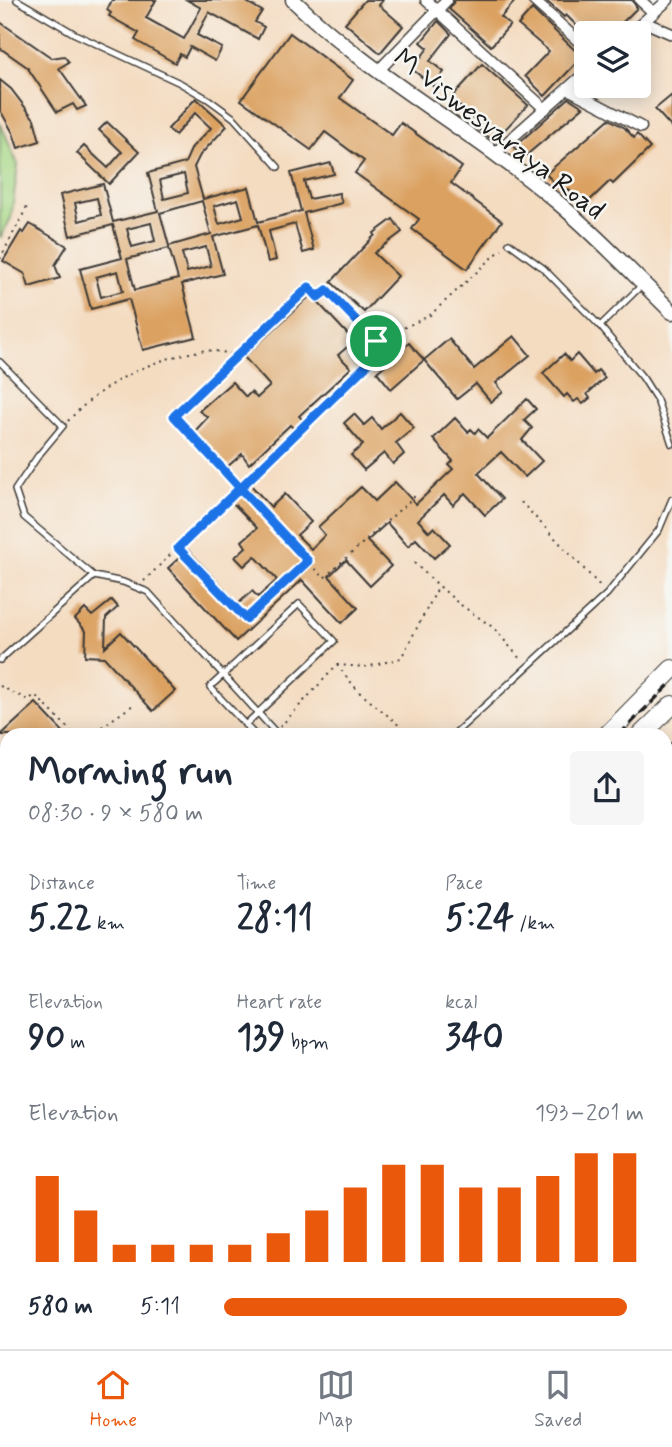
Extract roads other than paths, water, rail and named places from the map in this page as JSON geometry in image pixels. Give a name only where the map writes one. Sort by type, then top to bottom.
[{"type":"main road","points":[[614,728],[672,668]]},
{"type":"main road","points":[[647,728],[672,705]]},
{"type":"street","name":"M Viswesvaraya Road","points":[[293,0],[315,21],[379,70],[557,201],[672,312]]},
{"type":"street","points":[[426,0],[545,109]]},
{"type":"street","points":[[379,70],[447,0]]},
{"type":"street","points":[[533,0],[574,37]]},
{"type":"street","points":[[640,0],[654,13]]},
{"type":"street","points":[[645,21],[668,0]]},
{"type":"street","points":[[651,25],[672,34]]},
{"type":"street","points":[[494,154],[574,83]]},
{"type":"street","points":[[568,89],[641,127]]},
{"type":"lane","points":[[17,0],[75,34],[208,99],[234,118],[278,167]]},
{"type":"lane","points":[[509,243],[543,268],[600,326],[643,378],[657,400],[672,444]]},
{"type":"lane","points":[[600,326],[643,284]]},
{"type":"lane","points":[[0,362],[63,426],[37,456],[15,489],[24,517],[94,576],[148,592],[272,728]]},
{"type":"lane","points":[[461,728],[607,594],[659,530],[672,499]]},
{"type":"lane","points":[[0,660],[94,576]]},
{"type":"lane","points":[[245,725],[334,641],[299,604],[210,687],[248,728]]},
{"type":"railway","points":[[626,728],[672,682]]}]
